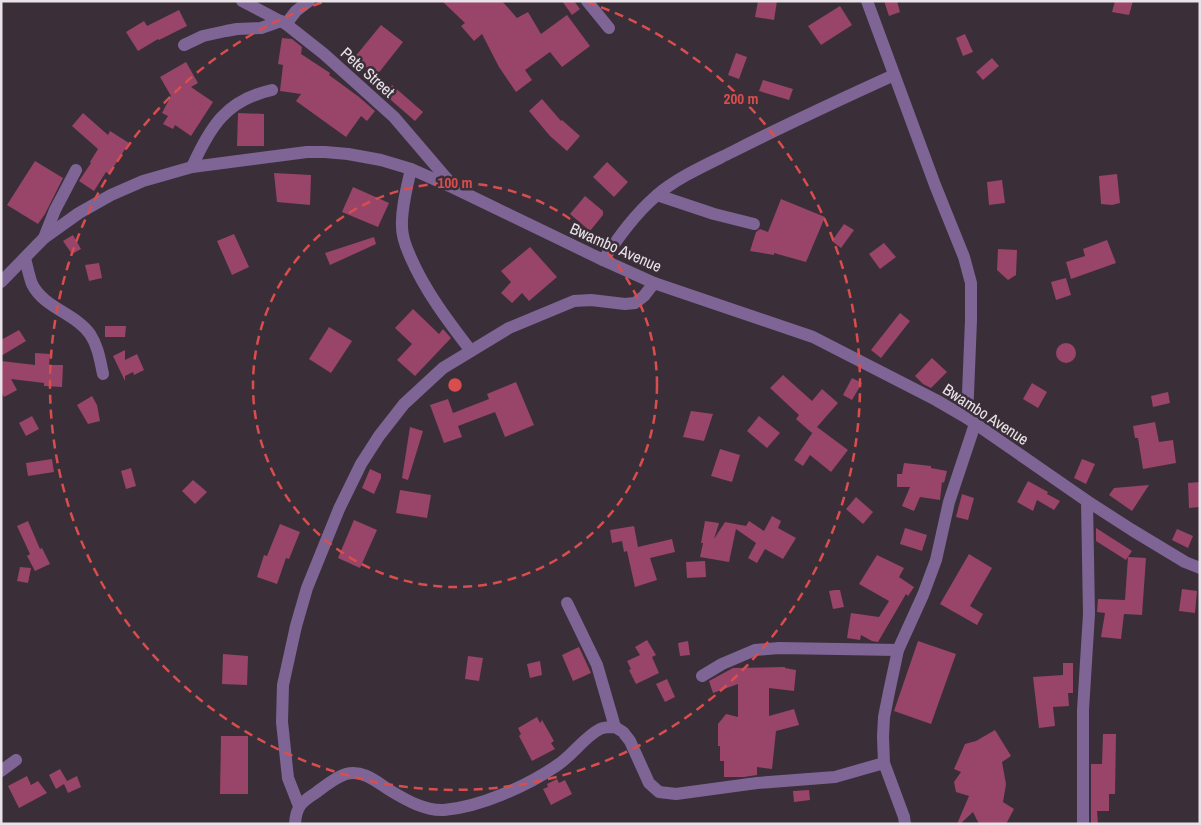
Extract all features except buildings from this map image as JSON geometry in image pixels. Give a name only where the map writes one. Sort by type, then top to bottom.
[{"type":"street","name":"Pete Street","points":[[242,1],[284,23],[324,54],[394,117],[454,188]]},
{"type":"street","points":[[184,45],[203,36],[237,29],[260,28],[284,23],[309,1]]},
{"type":"street","points":[[587,1],[609,28]]},
{"type":"street","points":[[867,1],[964,257],[971,283],[971,421],[936,560],[923,595],[898,650],[884,717],[884,763],[905,824]]},
{"type":"street","points":[[603,260],[623,231],[657,195],[676,182],[784,125],[894,75]]},
{"type":"street","points":[[192,166],[206,137],[222,116],[247,97],[272,90]]},
{"type":"street","name":"Bwambo Avenue","points":[[1,282],[44,238],[79,213],[111,195],[143,181],[192,166],[307,152],[348,154],[381,160],[411,169],[454,188],[654,283],[813,336],[936,400],[971,421],[1132,530],[1185,562],[1200,568]]},
{"type":"street","points":[[411,169],[402,218],[402,233],[407,250],[418,274],[433,299],[470,351]]},
{"type":"street","points":[[44,238],[55,210],[76,170]]},
{"type":"street","points":[[657,195],[714,214],[754,224]]},
{"type":"street","points":[[24,258],[32,283],[41,295],[48,302],[81,324],[90,334],[98,352],[103,374]]},
{"type":"street","points":[[299,806],[288,778],[282,736],[283,685],[294,634],[306,588],[361,464],[379,436],[404,404],[443,368],[509,328],[574,301],[591,300],[625,304],[635,303],[644,296],[654,283]]},
{"type":"street","points":[[1084,824],[1082,710],[1089,614],[1087,501]]},
{"type":"street","points":[[567,602],[597,665],[614,727]]},
{"type":"street","points":[[702,676],[722,664],[755,650],[779,648],[898,650]]},
{"type":"street","points":[[296,824],[299,806],[305,800],[336,779],[354,773],[360,773],[369,777],[407,800],[425,807],[443,810],[480,803],[522,786],[558,766],[600,729],[614,727],[623,732],[630,741],[649,783],[658,792],[676,794],[757,782],[835,777],[884,763]]},
{"type":"street","points":[[1,771],[16,760]]}]
